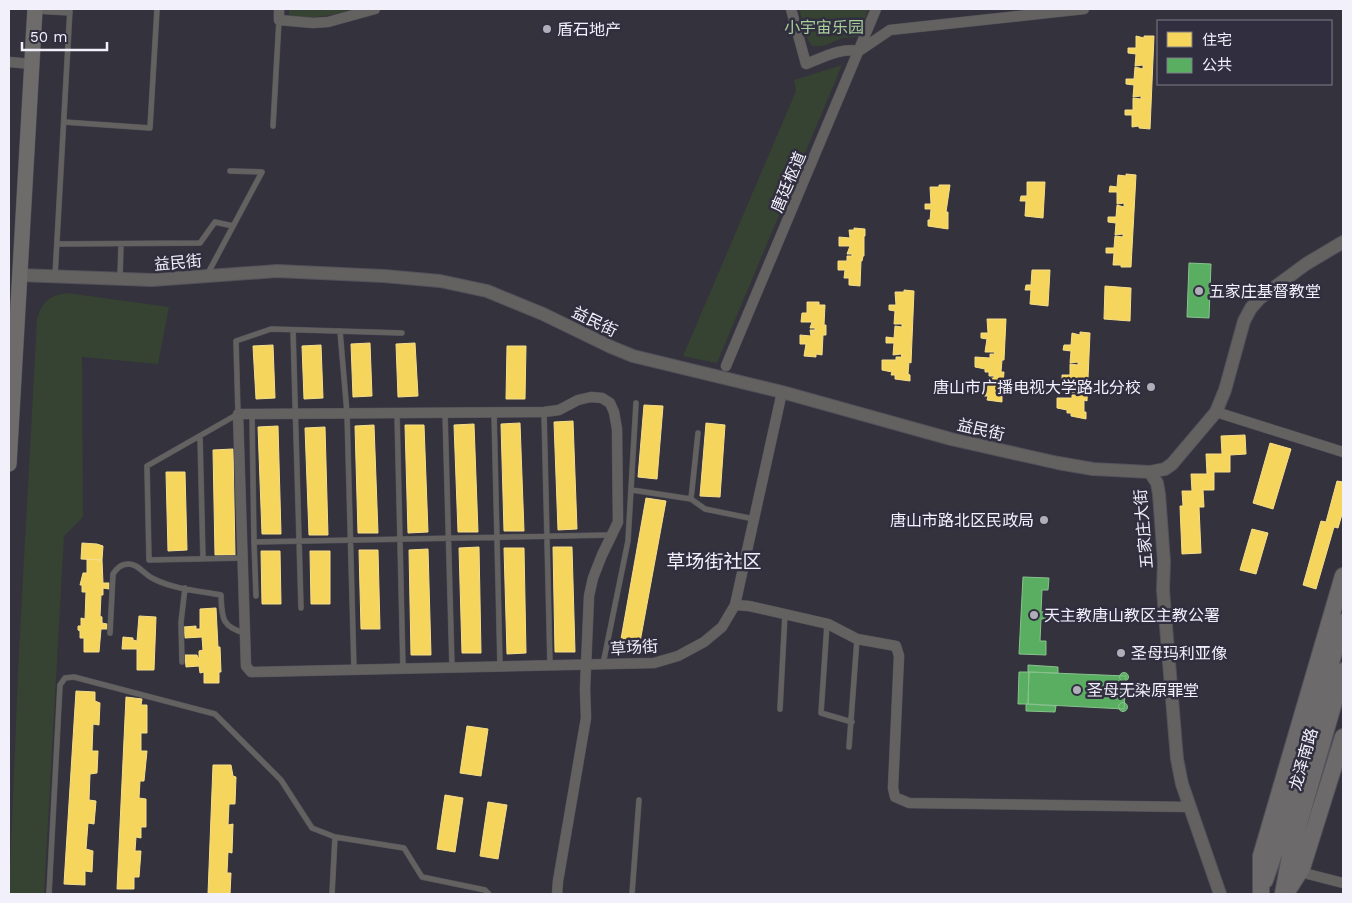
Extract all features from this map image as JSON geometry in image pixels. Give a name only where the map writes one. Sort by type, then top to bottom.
[{"type":"main road","points":[[9,464],[19,275],[14,254],[32,64],[35,10]]},
{"type":"main road","points":[[1261,893],[1261,856],[1343,576]]},
{"type":"main road","name":"龙泽南路","points":[[1261,893],[1279,839],[1343,622]]},
{"type":"main road","name":"龙泽南路","points":[[1284,894],[1292,851],[1343,670]]},
{"type":"main road","points":[[1284,894],[1300,872],[1343,737]]},
{"type":"street","points":[[279,9],[278,20],[313,23],[328,22],[375,9]]},
{"type":"street","points":[[791,9],[806,64],[850,49],[859,51],[890,30],[1084,9]]},
{"type":"street","name":"唐廷枢道","points":[[726,366],[876,9]]},
{"type":"street","points":[[9,62],[32,64]]},
{"type":"street","name":"五家庄大街","points":[[1220,894],[1182,784],[1177,759],[1163,590],[1164,562],[1159,494],[1157,483],[1150,472],[1165,469],[1172,464],[1216,412],[1244,321],[1251,308],[1259,299],[1306,264],[1343,242]]},
{"type":"street","name":"益民街","points":[[19,275],[120,280],[173,280],[207,275],[277,271],[384,276],[440,281],[487,291],[543,314],[633,356],[782,392],[951,438],[1058,464],[1093,469],[1150,472]]},
{"type":"street","name":"草场街","points":[[244,633],[246,666],[251,672],[654,663],[678,656],[704,642],[722,627],[735,605],[782,392]]},
{"type":"street","points":[[244,633],[238,414],[544,412],[559,410],[578,400],[591,397],[602,398],[610,403],[614,412],[616,429],[618,522],[602,555],[593,578],[589,596],[585,689],[586,718],[557,894]]},
{"type":"street","points":[[1216,412],[1343,452]]},
{"type":"street","points":[[735,605],[749,606],[828,624],[857,639],[896,646],[899,656],[893,788],[896,797],[909,803],[1190,807]]},
{"type":"street","points":[[1300,872],[1343,883]]},
{"type":"lane","points":[[64,122],[150,128],[157,9]]},
{"type":"lane","points":[[35,10],[70,11],[55,277]]},
{"type":"lane","points":[[273,126],[278,20]]},
{"type":"lane","points":[[207,275],[262,172],[230,171]]},
{"type":"lane","points":[[57,244],[200,243],[215,222],[232,226]]},
{"type":"lane","points":[[120,280],[121,244]]},
{"type":"lane","points":[[242,558],[149,560],[147,466],[238,414],[236,341],[271,329],[402,333]]},
{"type":"lane","points":[[293,330],[297,413],[301,608]]},
{"type":"lane","points":[[340,331],[347,413],[352,540],[354,670]]},
{"type":"lane","points":[[602,664],[628,541],[636,403]]},
{"type":"lane","points":[[446,412],[452,667]]},
{"type":"lane","points":[[494,412],[500,667]]},
{"type":"lane","points":[[544,412],[550,666]]},
{"type":"lane","points":[[397,413],[403,668]]},
{"type":"lane","points":[[252,414],[256,596]]},
{"type":"lane","points":[[691,499],[698,433]]},
{"type":"lane","points":[[200,436],[203,559]]},
{"type":"lane","points":[[632,490],[691,499],[705,509],[754,519]]},
{"type":"lane","points":[[254,542],[612,535]]},
{"type":"lane","points":[[110,633],[112,580],[117,568],[128,564],[136,565],[149,577],[161,583],[221,596],[222,614],[225,623],[233,630],[244,633]]},
{"type":"lane","points":[[182,662],[181,622],[185,588]]},
{"type":"lane","points":[[780,709],[785,614]]},
{"type":"lane","points":[[828,624],[821,713],[852,722]]},
{"type":"lane","points":[[849,747],[857,639]]},
{"type":"lane","points":[[49,894],[60,685],[65,678],[74,677],[215,714],[281,780],[312,828],[335,837],[404,848],[422,877],[485,890],[489,894]]},
{"type":"lane","points":[[632,894],[639,800]]},
{"type":"lane","points":[[332,894],[335,837]]},
{"type":"green space","points":[[289,9],[354,9],[306,18],[289,17]]},
{"type":"green space","name":"小宇宙乐园","points":[[799,9],[868,9],[861,36],[844,38],[825,45],[812,46],[808,40]]},
{"type":"green space","points":[[842,65],[717,363],[683,356],[796,91],[794,80]]},
{"type":"green space","points":[[67,293],[169,307],[158,364],[82,357],[83,517],[64,536],[44,894],[9,894],[19,651],[37,319],[47,300]]},
{"type":"building: 住宅","points":[[1136,36],[1144,38],[1144,36],[1154,36],[1150,129],[1139,128],[1139,126],[1132,127],[1132,115],[1125,115],[1125,110],[1133,110],[1133,98],[1141,99],[1141,96],[1133,97],[1134,85],[1126,84],[1126,79],[1134,79],[1135,67],[1143,69],[1143,65],[1135,66],[1136,54],[1128,53],[1128,48],[1136,48]]},
{"type":"building: 住宅","points":[[1126,174],[1136,175],[1131,267],[1121,267],[1121,265],[1113,265],[1114,253],[1106,253],[1106,248],[1114,248],[1115,236],[1123,237],[1123,234],[1115,235],[1116,223],[1108,222],[1108,217],[1116,217],[1117,205],[1124,207],[1124,203],[1117,204],[1117,192],[1109,192],[1110,186],[1117,187],[1118,175],[1126,176]]},
{"type":"building: 住宅","points":[[1027,182],[1045,182],[1043,218],[1025,216],[1026,201],[1020,201],[1021,196],[1027,196]]},
{"type":"building: 住宅","points":[[939,185],[950,185],[946,212],[948,212],[948,229],[928,226],[931,209],[925,209],[925,204],[931,204],[930,187],[939,187]]},
{"type":"building: 住宅","points":[[854,228],[865,229],[860,286],[849,285],[849,278],[844,278],[845,270],[838,270],[838,261],[847,261],[847,256],[852,256],[852,254],[847,254],[850,246],[839,246],[839,237],[850,238],[849,230],[854,230]]},
{"type":"building: 住宅","points":[[1032,270],[1050,270],[1048,306],[1030,304],[1031,290],[1025,290],[1026,285],[1031,285]]},
{"type":"building: 住宅","points":[[1105,286],[1131,288],[1130,321],[1104,319]]},
{"type":"building: 住宅","points":[[904,290],[914,291],[911,363],[909,362],[908,374],[910,375],[910,381],[895,379],[895,375],[891,375],[892,372],[882,370],[882,360],[896,360],[896,357],[902,357],[901,354],[893,355],[894,343],[886,343],[886,337],[894,338],[895,326],[902,327],[902,324],[894,324],[895,311],[889,310],[889,305],[896,305],[895,292],[904,292]]},
{"type":"building: 住宅","points":[[807,302],[819,302],[819,305],[825,305],[824,325],[826,325],[826,335],[823,335],[822,355],[816,354],[816,357],[804,356],[806,344],[800,344],[800,335],[811,336],[810,330],[815,330],[815,328],[810,328],[812,322],[801,322],[802,313],[807,313]]},
{"type":"building: 住宅","points":[[987,319],[1006,319],[1004,360],[1002,360],[1001,372],[1004,372],[1000,396],[1002,396],[1002,402],[987,400],[988,396],[984,396],[984,393],[973,391],[974,381],[988,382],[988,378],[994,378],[994,376],[989,376],[989,372],[985,372],[985,369],[975,367],[975,357],[990,358],[990,354],[995,354],[994,352],[985,352],[987,339],[981,338],[981,333],[988,333]]},
{"type":"building: 住宅","points":[[1080,332],[1090,333],[1087,401],[1084,400],[1086,419],[1071,416],[1071,413],[1067,413],[1067,410],[1057,408],[1057,398],[1072,398],[1072,395],[1077,395],[1077,392],[1069,393],[1069,381],[1062,381],[1062,375],[1070,375],[1070,364],[1078,365],[1078,362],[1070,363],[1071,351],[1063,350],[1064,345],[1071,345],[1072,333],[1080,335]]},
{"type":"building: 住宅","points":[[370,343],[372,396],[353,397],[351,344]]},
{"type":"building: 住宅","points":[[415,343],[418,396],[398,397],[396,344]]},
{"type":"building: 住宅","points":[[273,345],[275,398],[256,399],[253,346]]},
{"type":"building: 住宅","points":[[321,345],[323,398],[304,399],[302,346]]},
{"type":"building: 住宅","points":[[507,346],[526,346],[525,399],[506,399]]},
{"type":"building: 住宅","points":[[644,405],[663,406],[657,479],[638,477]]},
{"type":"building: 住宅","points":[[573,421],[577,529],[558,530],[554,422]]},
{"type":"building: 住宅","points":[[520,423],[524,531],[504,531],[501,424]]},
{"type":"building: 住宅","points":[[706,423],[725,425],[720,497],[700,496]]},
{"type":"building: 住宅","points":[[474,424],[478,532],[458,532],[454,425]]},
{"type":"building: 住宅","points":[[374,425],[378,533],[358,533],[355,426]]},
{"type":"building: 住宅","points":[[405,425],[424,425],[428,532],[408,533]]},
{"type":"building: 住宅","points":[[278,426],[281,534],[262,534],[258,427]]},
{"type":"building: 住宅","points":[[325,427],[328,535],[309,535],[305,428]]},
{"type":"building: 住宅","points":[[1245,435],[1246,454],[1230,455],[1230,472],[1214,472],[1214,490],[1203,490],[1204,507],[1199,507],[1201,553],[1182,554],[1180,506],[1183,506],[1182,491],[1192,491],[1191,474],[1207,474],[1206,454],[1222,454],[1221,436]]},
{"type":"building: 住宅","points":[[1270,443],[1291,449],[1273,509],[1253,503]]},
{"type":"building: 住宅","points":[[233,449],[235,555],[215,555],[213,450]]},
{"type":"building: 住宅","points":[[166,472],[185,472],[187,550],[168,551]]},
{"type":"building: 住宅","points":[[1337,481],[1343,482],[1343,511],[1338,528],[1334,527],[1316,589],[1303,585],[1321,521],[1326,522]]},
{"type":"building: 住宅","points":[[646,498],[666,501],[640,642],[621,639]]},
{"type":"building: 住宅","points":[[1252,529],[1268,533],[1256,574],[1240,570]]},
{"type":"building: 住宅","points":[[82,543],[103,546],[102,560],[81,559]]},
{"type":"building: 住宅","points":[[479,547],[481,653],[462,653],[459,548]]},
{"type":"building: 住宅","points":[[553,547],[572,547],[575,652],[555,652]]},
{"type":"building: 住宅","points":[[504,548],[524,548],[526,653],[507,654]]},
{"type":"building: 住宅","points":[[428,549],[431,655],[411,655],[409,550]]},
{"type":"building: 住宅","points":[[359,550],[378,550],[380,629],[361,629]]},
{"type":"building: 住宅","points":[[261,551],[280,551],[281,604],[262,604]]},
{"type":"building: 住宅","points":[[310,551],[330,551],[330,604],[311,604]]},
{"type":"building: 住宅","points":[[87,559],[102,560],[103,583],[109,583],[109,589],[103,588],[103,595],[101,595],[100,616],[102,617],[102,623],[107,624],[107,629],[101,629],[99,652],[84,652],[84,638],[80,638],[80,631],[78,630],[78,626],[81,626],[81,618],[85,619],[86,592],[82,592],[82,585],[80,585],[83,573],[87,573]]},
{"type":"building: 住宅","points":[[216,608],[221,672],[219,672],[219,683],[204,683],[204,672],[200,673],[199,666],[186,667],[185,655],[197,655],[199,658],[199,651],[203,650],[202,637],[185,638],[184,627],[196,626],[196,629],[200,629],[200,609]]},
{"type":"building: 住宅","points":[[139,616],[156,617],[154,670],[137,670],[137,649],[122,649],[123,637],[133,638],[133,640],[137,641]]},
{"type":"building: 住宅","points":[[76,691],[95,692],[95,701],[100,703],[99,725],[93,724],[92,751],[98,751],[97,773],[90,774],[89,800],[96,801],[94,824],[88,823],[86,849],[93,851],[92,872],[85,871],[85,885],[64,884]]},
{"type":"building: 住宅","points":[[126,697],[142,699],[141,705],[147,705],[147,733],[141,733],[141,751],[147,751],[144,781],[140,781],[139,798],[146,799],[146,827],[141,827],[141,838],[136,837],[135,851],[141,851],[139,877],[134,877],[134,889],[117,889]]},
{"type":"building: 住宅","points":[[467,726],[488,729],[481,776],[460,773]]},
{"type":"building: 住宅","points":[[213,765],[231,765],[233,776],[236,777],[235,804],[229,804],[228,825],[233,824],[232,853],[228,852],[227,873],[231,873],[230,894],[208,894]]},
{"type":"building: 住宅","points":[[445,795],[463,798],[455,852],[437,849]]},
{"type":"building: 住宅","points":[[488,802],[507,805],[498,859],[480,856]]},
{"type":"building: 公共","name":"五家庄基督教堂","points":[[1189,263],[1211,264],[1209,318],[1187,317]]},
{"type":"building: 公共","name":"天主教唐山教区主教公署","points":[[1023,577],[1049,578],[1048,590],[1042,590],[1041,612],[1047,612],[1047,619],[1041,619],[1040,641],[1046,641],[1046,655],[1019,654]]},
{"type":"building: 公共","points":[[1028,665],[1058,667],[1058,673],[1028,672]]},
{"type":"building: 公共","points":[[1019,672],[1029,672],[1028,704],[1018,704]]},
{"type":"building: 公共","name":"圣母无染原罪堂","points":[[1029,672],[1126,676],[1124,709],[1028,704]]},
{"type":"building: 公共","points":[[1124,672],[1129,677],[1124,682],[1119,677]]},
{"type":"building: 公共","points":[[1119,687],[1124,692],[1119,697],[1114,692]]},
{"type":"building: 公共","points":[[1123,702],[1128,707],[1123,712],[1118,707]]},
{"type":"building: 公共","points":[[1026,704],[1056,706],[1055,712],[1026,711]]},
{"type":"place","name":"盾石地产","points":[[547,29]]},
{"type":"place","name":"五家庄基督教堂","points":[[1199,291]]},
{"type":"place","name":"唐山市广播电视大学路北分校","points":[[1151,387]]},
{"type":"place","name":"唐山市路北区民政局","points":[[1044,520]]},
{"type":"place","name":"天主教唐山教区主教公署","points":[[1034,615]]},
{"type":"place","name":"圣母玛利亚像","points":[[1121,653]]},
{"type":"place","name":"圣母无染原罪堂","points":[[1077,690]]},
{"type":"district","name":"草场街社区","points":[[714,561]]}]
